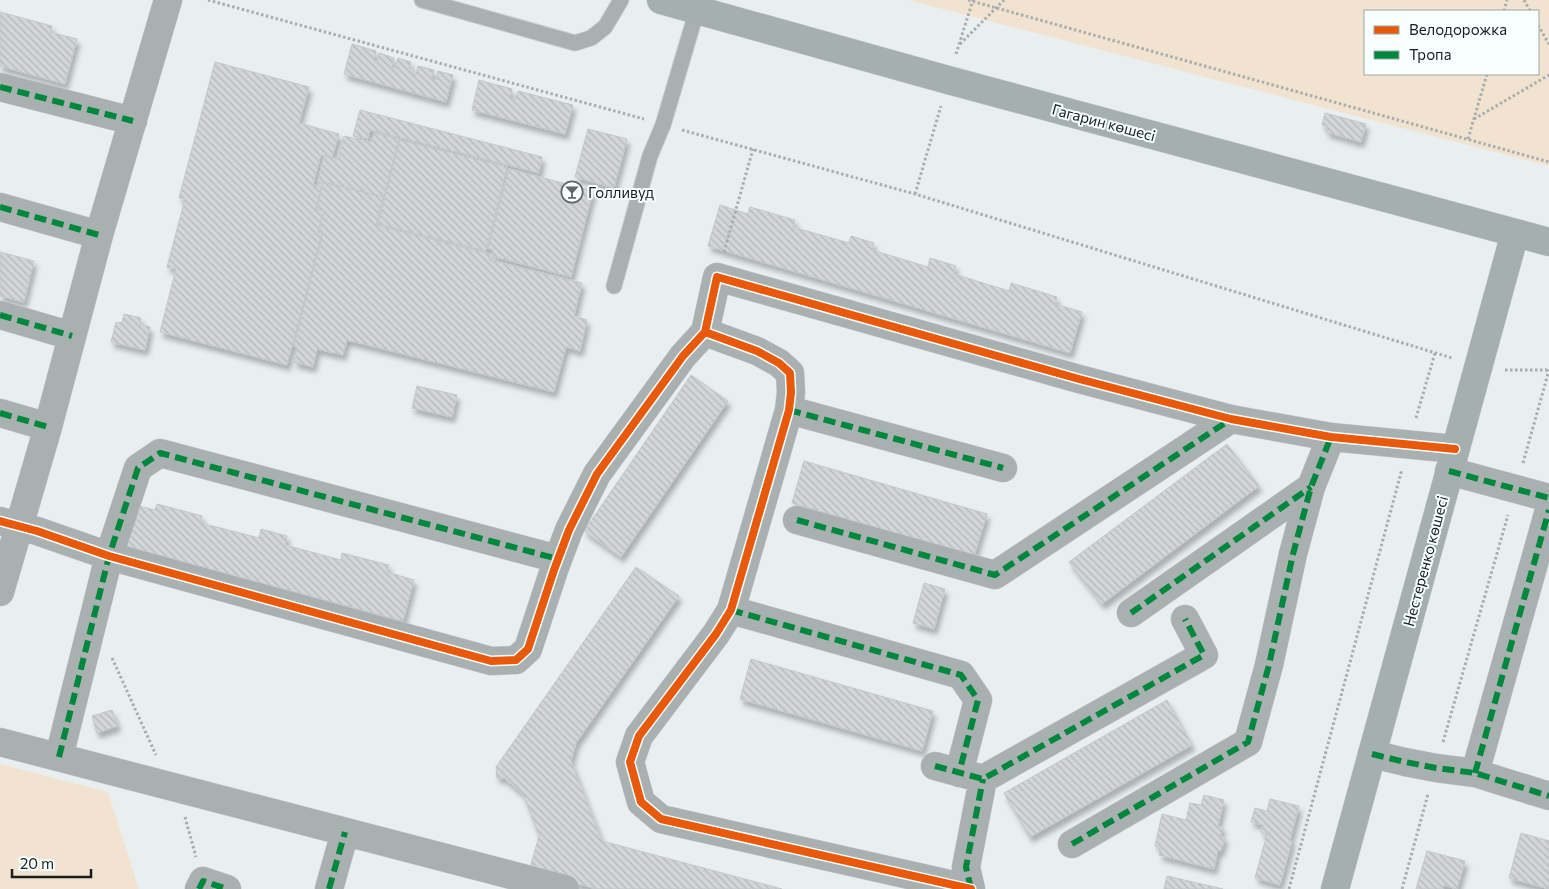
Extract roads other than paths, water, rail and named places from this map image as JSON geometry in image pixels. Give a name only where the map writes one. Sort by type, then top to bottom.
[{"type":"main road","name":"Гагарин көшесі","points":[[661,0],[948,80],[1549,242]]},
{"type":"main road","name":"Нестеренко көшесі","points":[[1334,889],[1515,233]]},
{"type":"street","points":[[0,592],[9,523],[48,427],[99,235],[168,0]]},
{"type":"street","points":[[0,87],[133,121]]},
{"type":"street","points":[[0,207],[99,235]]},
{"type":"street","points":[[9,523],[109,556],[491,661],[516,660],[528,650],[569,530],[597,474],[683,356],[705,332],[717,277],[1079,379],[1231,419],[1331,437],[1408,445],[1452,460],[1515,489],[1549,498]]},
{"type":"street","points":[[0,315],[72,336]]},
{"type":"street","points":[[705,332],[757,351],[779,363],[790,373],[791,392],[789,410],[731,610],[716,634],[639,736],[630,762],[641,802],[661,819],[971,889],[966,867],[959,773],[978,700],[961,675],[731,610]]},
{"type":"street","points":[[789,410],[1003,468]]},
{"type":"street","points":[[0,413],[48,427]]},
{"type":"street","points":[[797,520],[996,575],[1231,419]]},
{"type":"street","points":[[1072,844],[1248,742],[1269,665],[1293,554],[1311,487],[1331,437]]},
{"type":"street","points":[[60,757],[109,556],[138,468],[160,453],[558,559]]},
{"type":"street","points":[[1131,613],[1311,487]]},
{"type":"street","points":[[1475,773],[1549,510]]},
{"type":"street","points":[[959,773],[1204,655],[1185,619]]},
{"type":"street","points":[[0,742],[566,889]]},
{"type":"street","points":[[1372,754],[1436,768],[1475,773],[1549,796]]},
{"type":"street","points":[[329,889],[345,832]]},
{"type":"lane","points":[[422,0],[574,43],[591,38],[605,27],[621,0]]},
{"type":"lane","points":[[614,286],[650,156],[663,125],[697,10]]},
{"type":"place","name":"Голливуд","points":[[572,192]]}]
